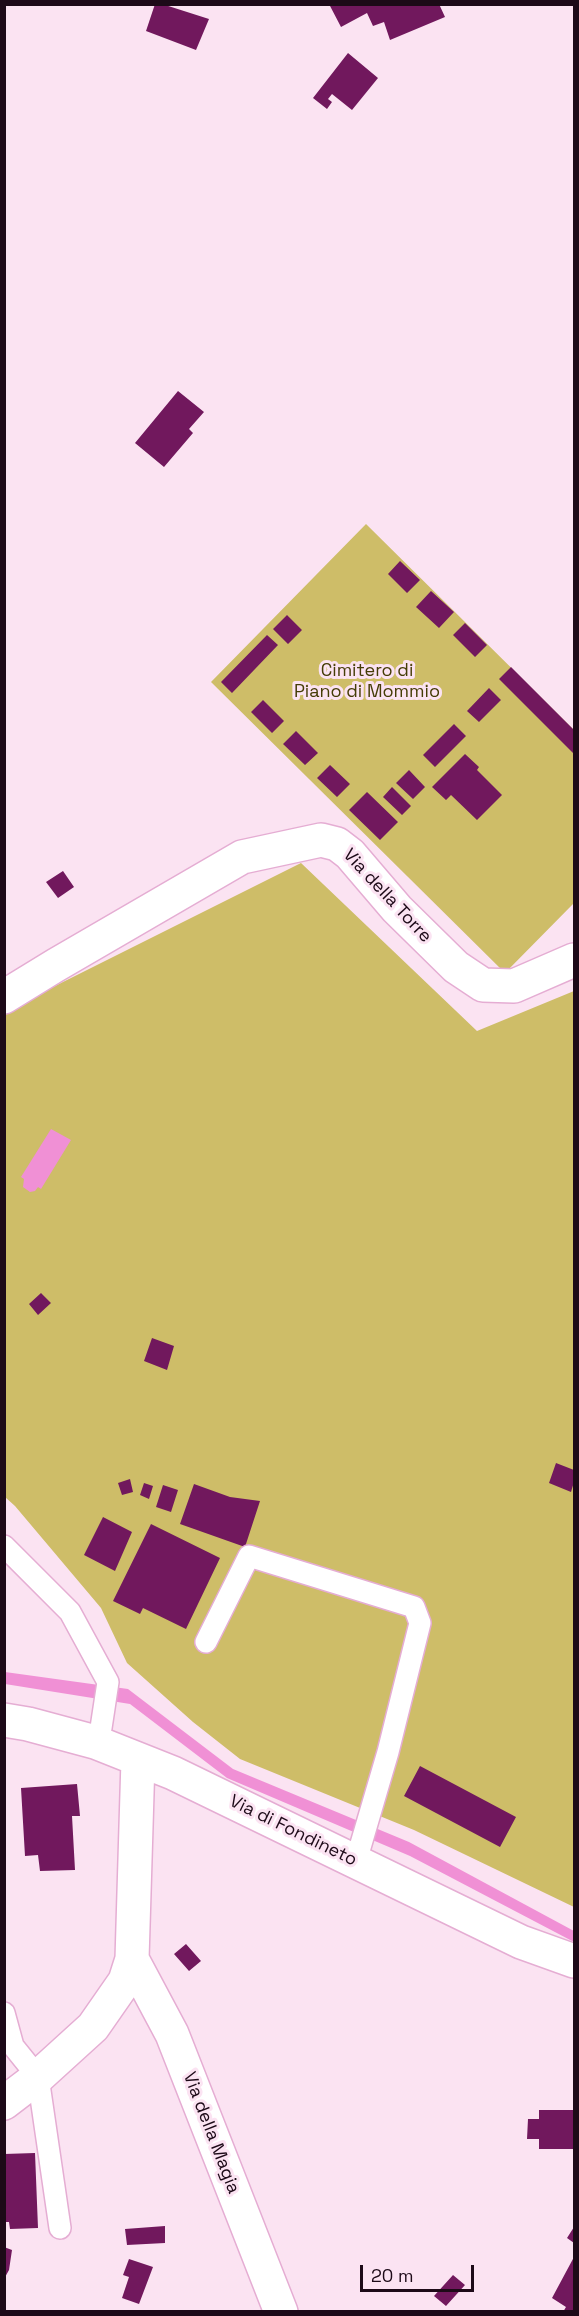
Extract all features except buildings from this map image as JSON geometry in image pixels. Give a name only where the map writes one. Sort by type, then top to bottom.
[{"type":"street","name":"Via della Torre","points":[[4,997],[243,857],[321,840],[337,844],[350,854],[397,909],[456,968],[483,985],[514,986],[574,960]]},
{"type":"street","name":"Via di Fondineto","points":[[4,1720],[98,1735],[138,1760],[359,1851],[521,1942],[574,1961]]},
{"type":"street","name":"Via della Magia","points":[[4,2103],[38,2077],[93,2028],[125,1981],[132,1959],[138,1760]]},
{"type":"street","name":"Via della Magia","points":[[132,1959],[172,2034],[281,2312]]},
{"type":"lane","points":[[4,1546],[70,1612],[108,1682],[98,1735]]},
{"type":"lane","points":[[206,1642],[249,1556],[414,1607],[420,1623],[370,1819],[359,1851]]},
{"type":"lane","points":[[4,2013],[13,2046],[38,2077],[60,2228]]},
{"type":"green space","name":"Cimitero di Piano di Mommio","points":[[366,524],[574,730],[574,903],[505,973],[211,682]]},
{"type":"green space","points":[[301,863],[477,1031],[574,991],[574,1907],[414,1830],[240,1759],[193,1722],[127,1663],[101,1608],[5,1497],[5,1011]]},
{"type":"shaded area","points":[[51,1129],[71,1140],[41,1189],[38,1187],[35,1191],[30,1192],[23,1187],[24,1179],[21,1177]]},
{"type":"shaded area","points":[[5,1672],[128,1689],[233,1769],[409,1842],[574,1931],[574,1942],[410,1856],[227,1778],[130,1704],[5,1684]]}]
